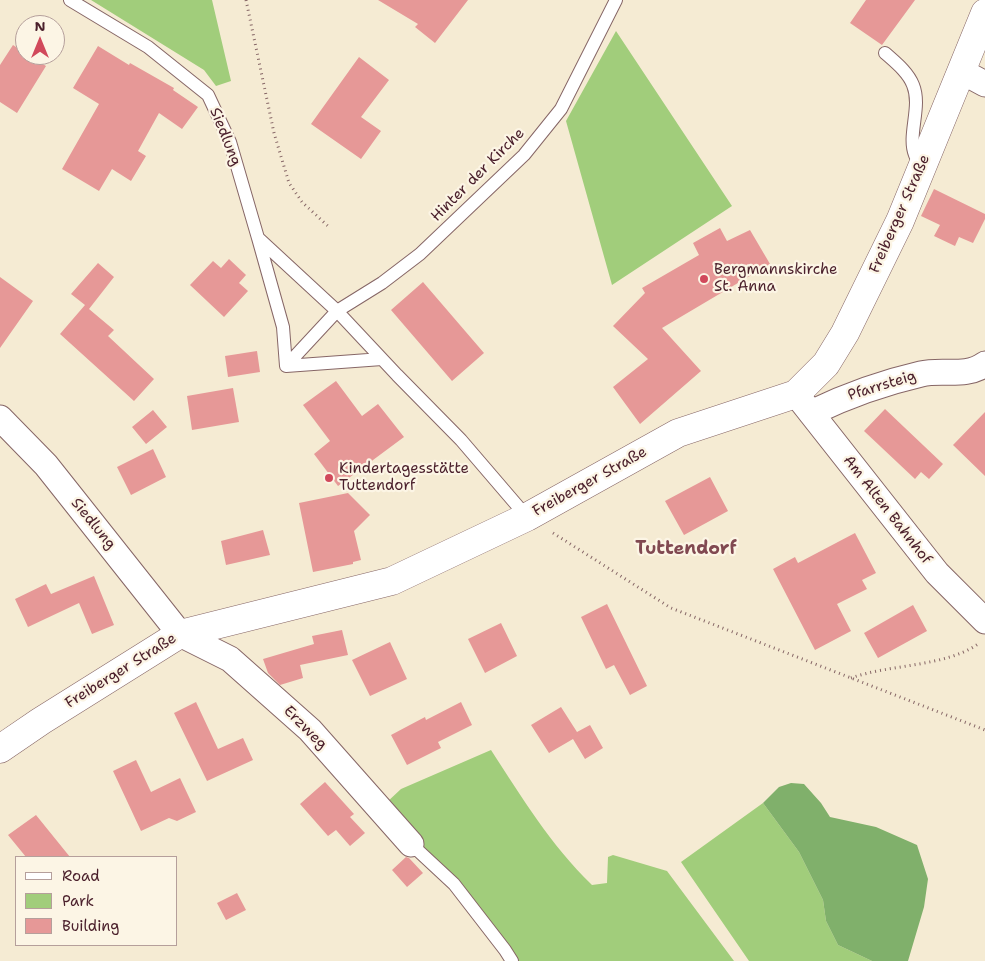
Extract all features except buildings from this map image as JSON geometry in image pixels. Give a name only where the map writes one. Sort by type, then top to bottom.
[{"type":"street","name":"Freiberger Straße","points":[[0,749],[41,721],[180,634],[392,581],[527,517],[678,433],[803,403],[845,333],[900,221],[985,13]]},
{"type":"street","points":[[960,71],[985,84]]},
{"type":"street","name":"Pfarrsteig","points":[[803,403],[841,398],[884,383],[924,373],[962,373],[985,364]]},
{"type":"street","name":"Am Alten Bahnhof","points":[[803,403],[936,573],[985,622]]},
{"type":"street","name":"Siedlung","points":[[0,418],[46,465],[180,634]]},
{"type":"street","name":"Erzweg","points":[[180,634],[230,659],[310,730],[411,844]]},
{"type":"lane","name":"Siedlung","points":[[70,0],[148,47],[208,95],[230,142],[258,238],[283,327],[286,366]]},
{"type":"lane","name":"Hinter der Kirche","points":[[337,311],[382,283],[420,254],[524,155],[562,109],[616,0]]},
{"type":"lane","points":[[885,53],[907,74],[914,85],[916,110],[912,143],[914,155],[922,167]]},
{"type":"lane","points":[[258,238],[337,311],[461,440],[527,517]]},
{"type":"lane","points":[[286,366],[337,311]]},
{"type":"lane","points":[[286,366],[382,359]]},
{"type":"lane","points":[[411,844],[454,884],[512,961]]},
{"type":"path","points":[[246,0],[274,133],[289,183],[302,202],[330,228]]},
{"type":"path","points":[[527,517],[671,608],[985,730]]},
{"type":"path","points":[[851,678],[866,672],[949,657],[970,649],[985,639]]},
{"type":"green space","points":[[91,0],[212,0],[231,81],[216,86],[204,70]]},
{"type":"green space","points":[[616,31],[732,206],[612,285],[566,121]]},
{"type":"green space","points":[[491,750],[550,837],[592,885],[607,883],[608,857],[613,855],[667,871],[734,961],[519,961],[478,906],[406,832],[386,803],[401,789]]},
{"type":"green space","points":[[791,783],[804,784],[821,803],[830,817],[876,827],[917,845],[928,879],[924,907],[908,961],[872,961],[838,945],[826,921],[823,900],[799,852],[763,803],[779,787]]},
{"type":"green space","points":[[763,803],[799,852],[823,900],[826,921],[838,945],[872,961],[749,961],[681,862]]},
{"type":"place","name":"Bergmannskirche St. Anna","points":[[704,279]]},
{"type":"place","name":"Kindertagesstätte Tuttendorf","points":[[329,478]]},
{"type":"district","name":"Tuttendorf","points":[[686,549]]}]
